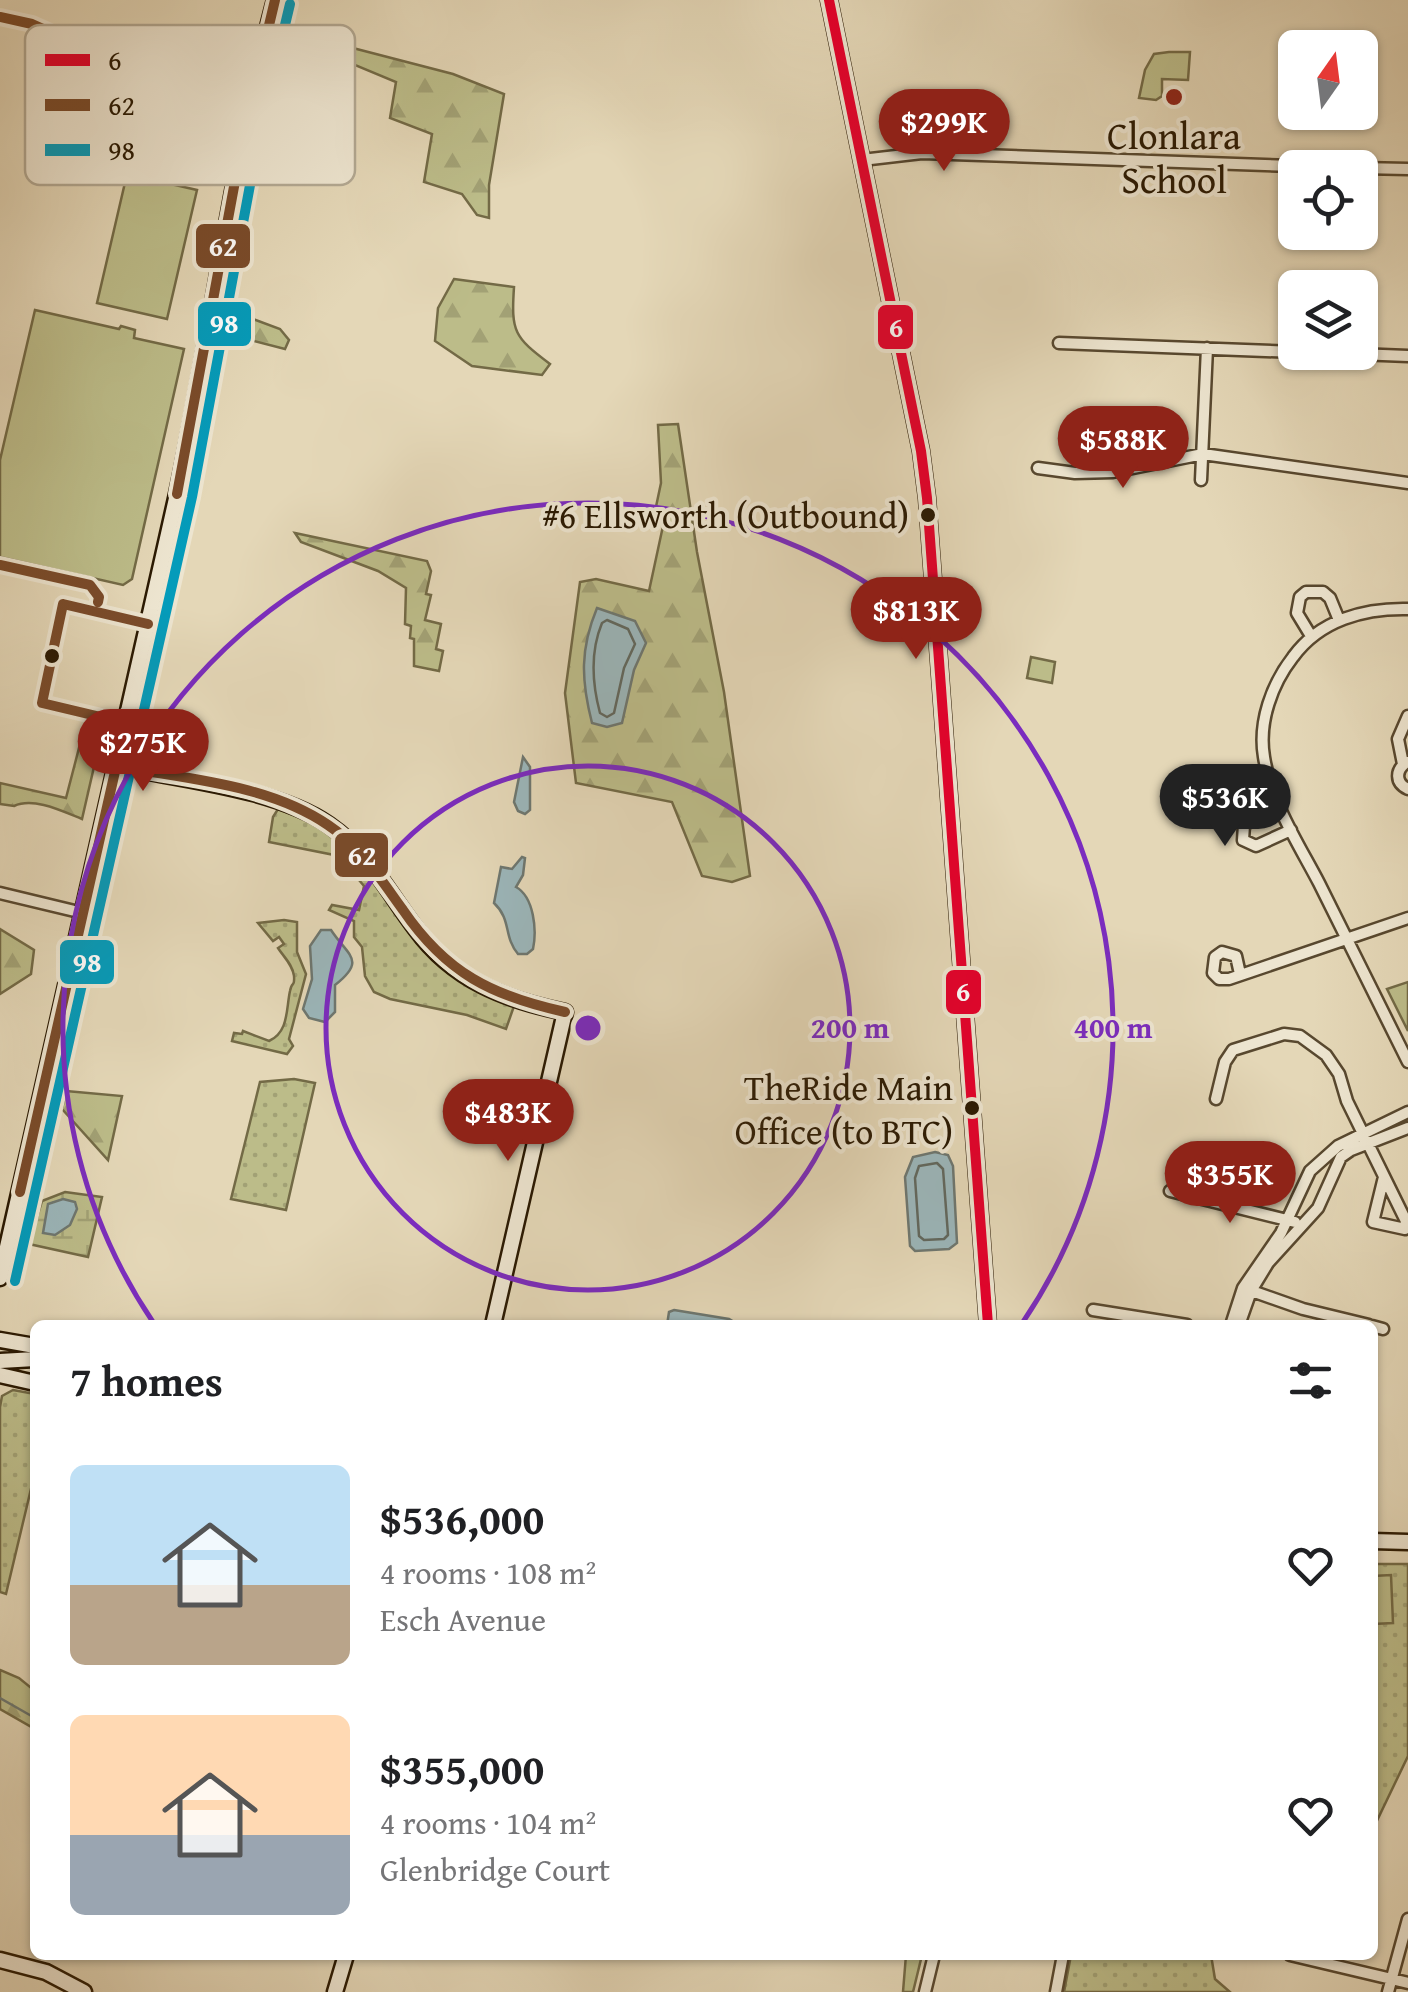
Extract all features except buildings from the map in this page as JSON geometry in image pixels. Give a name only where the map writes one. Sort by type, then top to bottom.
[{"type":"street","points":[[269,25],[275,0]]},
{"type":"street","points":[[829,0],[920,451],[926,498],[988,1320]]},
{"type":"street","points":[[862,160],[898,154],[941,154],[1278,166]]},
{"type":"street","points":[[1378,168],[1408,169]]},
{"type":"street","points":[[0,1278],[200,389],[234,185]]},
{"type":"street","points":[[1059,343],[1278,351]]},
{"type":"street","points":[[1201,480],[1207,348]]},
{"type":"street","points":[[1378,355],[1408,356]]},
{"type":"street","points":[[1038,468],[1075,473],[1113,472],[1204,454],[1408,484]]},
{"type":"street","points":[[1311,636],[1298,613],[1300,598],[1306,592],[1323,592],[1340,620]]},
{"type":"street","points":[[1408,609],[1364,612],[1311,636],[1280,674],[1269,700],[1264,727],[1264,756],[1278,804],[1408,1062]]},
{"type":"street","points":[[1408,716],[1398,739],[1406,763],[1398,776],[1401,785],[1408,789]]},
{"type":"street","points":[[117,766],[271,798],[324,821],[350,840],[369,861],[416,929],[450,966],[477,985],[504,997],[565,1012],[494,1320]]},
{"type":"street","points":[[1278,804],[1244,825],[1243,840],[1256,846],[1292,830]]},
{"type":"street","points":[[0,893],[83,914]]},
{"type":"street","points":[[1240,974],[1408,918]]},
{"type":"street","points":[[1216,1099],[1225,1062],[1233,1050],[1284,1034],[1300,1036],[1326,1055],[1338,1074],[1406,1221],[1405,1229],[1373,1222],[1384,1177]]},
{"type":"street","points":[[1240,1320],[1247,1290],[1318,1208],[1341,1157],[1408,1112]]},
{"type":"street","points":[[1233,1320],[1310,1171],[1338,1146],[1408,1128]]},
{"type":"street","points":[[1170,1191],[1302,1224]]},
{"type":"street","points":[[1247,1290],[1350,1320]]},
{"type":"street","points":[[1093,1310],[1156,1320]]},
{"type":"street","points":[[0,1340],[30,1345]]},
{"type":"street","points":[[0,1361],[30,1359]]},
{"type":"street","points":[[0,1376],[30,1382]]},
{"type":"street","points":[[1378,1541],[1408,1542]]},
{"type":"street","points":[[1388,1992],[1408,1919]]},
{"type":"street","points":[[0,1960],[46,1972],[84,1992]]},
{"type":"street","points":[[336,1992],[345,1960]]},
{"type":"street","points":[[925,1992],[933,1960]]},
{"type":"street","points":[[1056,1992],[1062,1960]]},
{"type":"street","points":[[1311,1960],[1408,1983]]},
{"type":"green space","points":[[355,49],[453,74],[504,94],[489,185],[489,218],[477,215],[462,194],[424,182],[432,134],[390,118],[396,82],[355,65]]},
{"type":"green space","points":[[1190,52],[1188,80],[1162,79],[1162,96],[1156,100],[1139,98],[1145,70],[1154,54]]},
{"type":"green space","points":[[124,185],[175,185],[197,190],[167,319],[97,303]]},
{"type":"green space","points":[[454,279],[514,287],[517,332],[550,364],[542,375],[472,366],[435,341],[438,308]]},
{"type":"green space","points":[[35,310],[119,329],[121,326],[135,330],[134,338],[184,349],[132,579],[123,585],[0,557],[0,460]]},
{"type":"green space","points":[[237,313],[280,329],[289,340],[285,349],[231,335]]},
{"type":"green space","points":[[678,424],[724,692],[750,876],[732,882],[702,876],[672,802],[576,783],[565,693],[580,582],[596,579],[649,591],[663,526],[653,521],[661,483],[658,425]]},
{"type":"green space","points":[[295,533],[427,561],[431,571],[426,594],[431,595],[425,620],[441,624],[436,649],[443,651],[439,671],[414,666],[414,639],[410,638],[411,626],[405,624],[406,588],[378,571],[301,542]]},
{"type":"green space","points":[[1031,657],[1055,662],[1052,683],[1027,678]]},
{"type":"green space","points":[[86,721],[102,732],[82,819],[39,804],[0,804],[0,783],[66,798]]},
{"type":"green space","points":[[278,809],[318,826],[350,850],[419,946],[442,968],[483,994],[514,1006],[506,1029],[374,992],[365,976],[362,947],[354,937],[354,921],[329,910],[332,905],[359,910],[364,886],[339,856],[269,842]]},
{"type":"green space","points":[[297,922],[297,952],[306,974],[289,1039],[293,1046],[287,1054],[232,1041],[234,1033],[243,1031],[269,1041],[283,1026],[293,972],[278,948],[284,944],[279,937],[273,941],[258,923]]},
{"type":"green space","points":[[0,929],[34,950],[31,974],[0,994]]},
{"type":"green space","points":[[1408,982],[1408,1031],[1387,989]]},
{"type":"green space","points":[[294,1079],[315,1083],[286,1210],[231,1199],[260,1082]]},
{"type":"green space","points":[[66,1091],[122,1096],[108,1160],[62,1109]]},
{"type":"green space","points":[[65,1192],[102,1197],[88,1257],[29,1244],[42,1201]]},
{"type":"green space","points":[[13,1390],[30,1393],[30,1493],[6,1594],[0,1592],[2,1396]]},
{"type":"green space","points":[[1378,1564],[1408,1564],[1408,1756],[1378,1819]]},
{"type":"green space","points":[[1391,1575],[1393,1623],[1378,1624],[1378,1576]]},
{"type":"green space","points":[[0,1670],[30,1687],[30,1726],[0,1709]]},
{"type":"green space","points":[[906,1960],[921,1960],[913,1992],[903,1992]]},
{"type":"green space","points":[[1070,1960],[1212,1960],[1215,1979],[1230,1992],[1064,1992]]},
{"type":"water","points":[[597,608],[635,621],[646,643],[634,670],[622,723],[607,727],[592,723],[584,679],[585,651]]},
{"type":"water","points":[[523,757],[530,767],[530,810],[525,814],[518,811],[514,802]]},
{"type":"water","points":[[522,857],[523,875],[516,887],[527,898],[535,933],[533,949],[527,954],[518,954],[513,947],[500,909],[494,903],[501,867],[512,869]]},
{"type":"water","points":[[321,930],[331,930],[352,963],[345,977],[335,985],[335,1012],[325,1022],[309,1018],[303,1009],[312,979],[310,946]]},
{"type":"water","points":[[935,1152],[948,1155],[953,1166],[957,1243],[949,1249],[915,1251],[910,1246],[905,1177],[913,1157]]},
{"type":"water","points":[[63,1199],[75,1202],[77,1209],[70,1225],[55,1235],[43,1233],[48,1204]]},
{"type":"water","points":[[674,1310],[731,1320],[668,1320],[669,1312]]},
{"type":"waterway","points":[[0,1698],[30,1715]]},
{"type":"transit line","name":"62","points":[[269,25],[275,0]]},
{"type":"transit line","name":"6","points":[[829,0],[921,451],[927,498],[988,1320]]},
{"type":"transit line","name":"98","points":[[285,25],[290,4]]},
{"type":"transit line","name":"62","points":[[0,17],[34,25]]},
{"type":"transit line","name":"62","points":[[177,494],[234,185]]},
{"type":"transit line","name":"98","points":[[15,1281],[192,497],[250,185]]},
{"type":"transit line","name":"62","points":[[0,565],[90,585],[99,597],[98,602]]},
{"type":"transit line","name":"62","points":[[126,723],[42,703],[63,604],[148,624]]},
{"type":"transit line","name":"62","points":[[20,1192],[128,714]]},
{"type":"transit line","name":"62","points":[[117,766],[226,785],[305,811],[350,843],[419,932],[454,966],[493,989],[565,1012]]},
{"type":"place","name":"Clonlara School","points":[[1174,97]]},
{"type":"place","name":"#6 Ellsworth (Outbound)","points":[[928,515]]},
{"type":"place","name":"TheRide Main Office (to BTC)","points":[[972,1108]]}]
